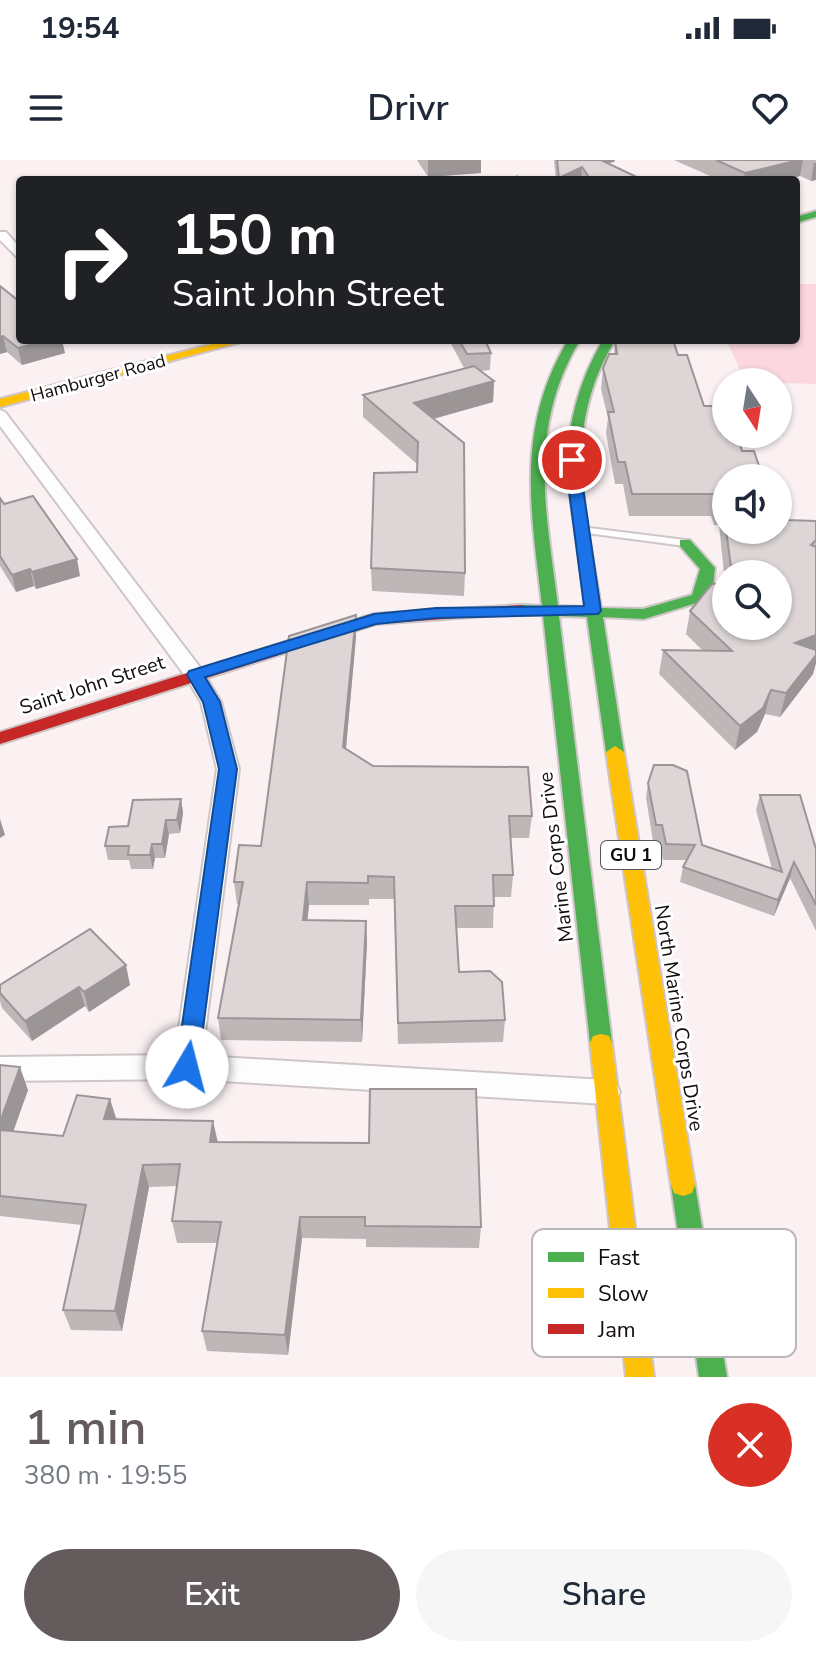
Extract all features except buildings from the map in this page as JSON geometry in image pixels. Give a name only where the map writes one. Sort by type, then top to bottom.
[{"type":"main road","name":"Hamburger Road","points":[[0,403],[227,344]]},
{"type":"main road","name":"Marine Corps Drive","points":[[572,344],[551,379],[540,412],[536,487],[622,1229]]},
{"type":"main road","name":"North Marine Corps Drive","points":[[607,344],[589,373],[576,415],[572,460],[690,1229]]},
{"type":"main road","name":"Saint John Street","points":[[0,738],[374,619],[436,613],[549,610],[644,614],[698,598],[705,585],[708,568],[685,543]]},
{"type":"main road","name":"Marine Corps Drive","points":[[638,1357],[640,1377]]},
{"type":"main road","name":"North Marine Corps Drive","points":[[710,1357],[713,1377]]},
{"type":"street","points":[[2,235],[16,251]]},
{"type":"street","points":[[0,415],[195,675],[211,702],[228,769],[187,1067]]},
{"type":"street","points":[[0,1069],[187,1067],[606,1092]]},
{"type":"lane","points":[[581,530],[685,543]]},
{"type":"shaded area","points":[[800,284],[816,284],[816,384],[792,383],[792,368],[739,368],[728,344],[800,344]]},
{"type":"traffic: fast","points":[[800,219],[816,214]]},
{"type":"traffic: fast","points":[[572,344],[555,375],[543,410],[537,448],[536,487],[601,1043]]},
{"type":"traffic: fast","points":[[607,344],[586,385],[575,433],[573,468],[615,752]]},
{"type":"traffic: fast","points":[[522,610],[644,614],[698,598],[705,585],[708,568],[685,543]]},
{"type":"traffic: fast","points":[[683,1185],[690,1229]]},
{"type":"traffic: fast","points":[[710,1357],[713,1377]]},
{"type":"traffic: slow","points":[[0,403],[227,344]]},
{"type":"traffic: slow","points":[[615,752],[683,1185]]},
{"type":"traffic: slow","points":[[601,1043],[623,1229]]},
{"type":"traffic: slow","points":[[638,1357],[640,1377]]},
{"type":"traffic: jam","points":[[0,738],[374,619],[522,610]]},
{"type":"route","points":[[187,1067],[228,769],[211,702],[195,675],[374,619],[508,610],[593,611],[572,460]]}]
